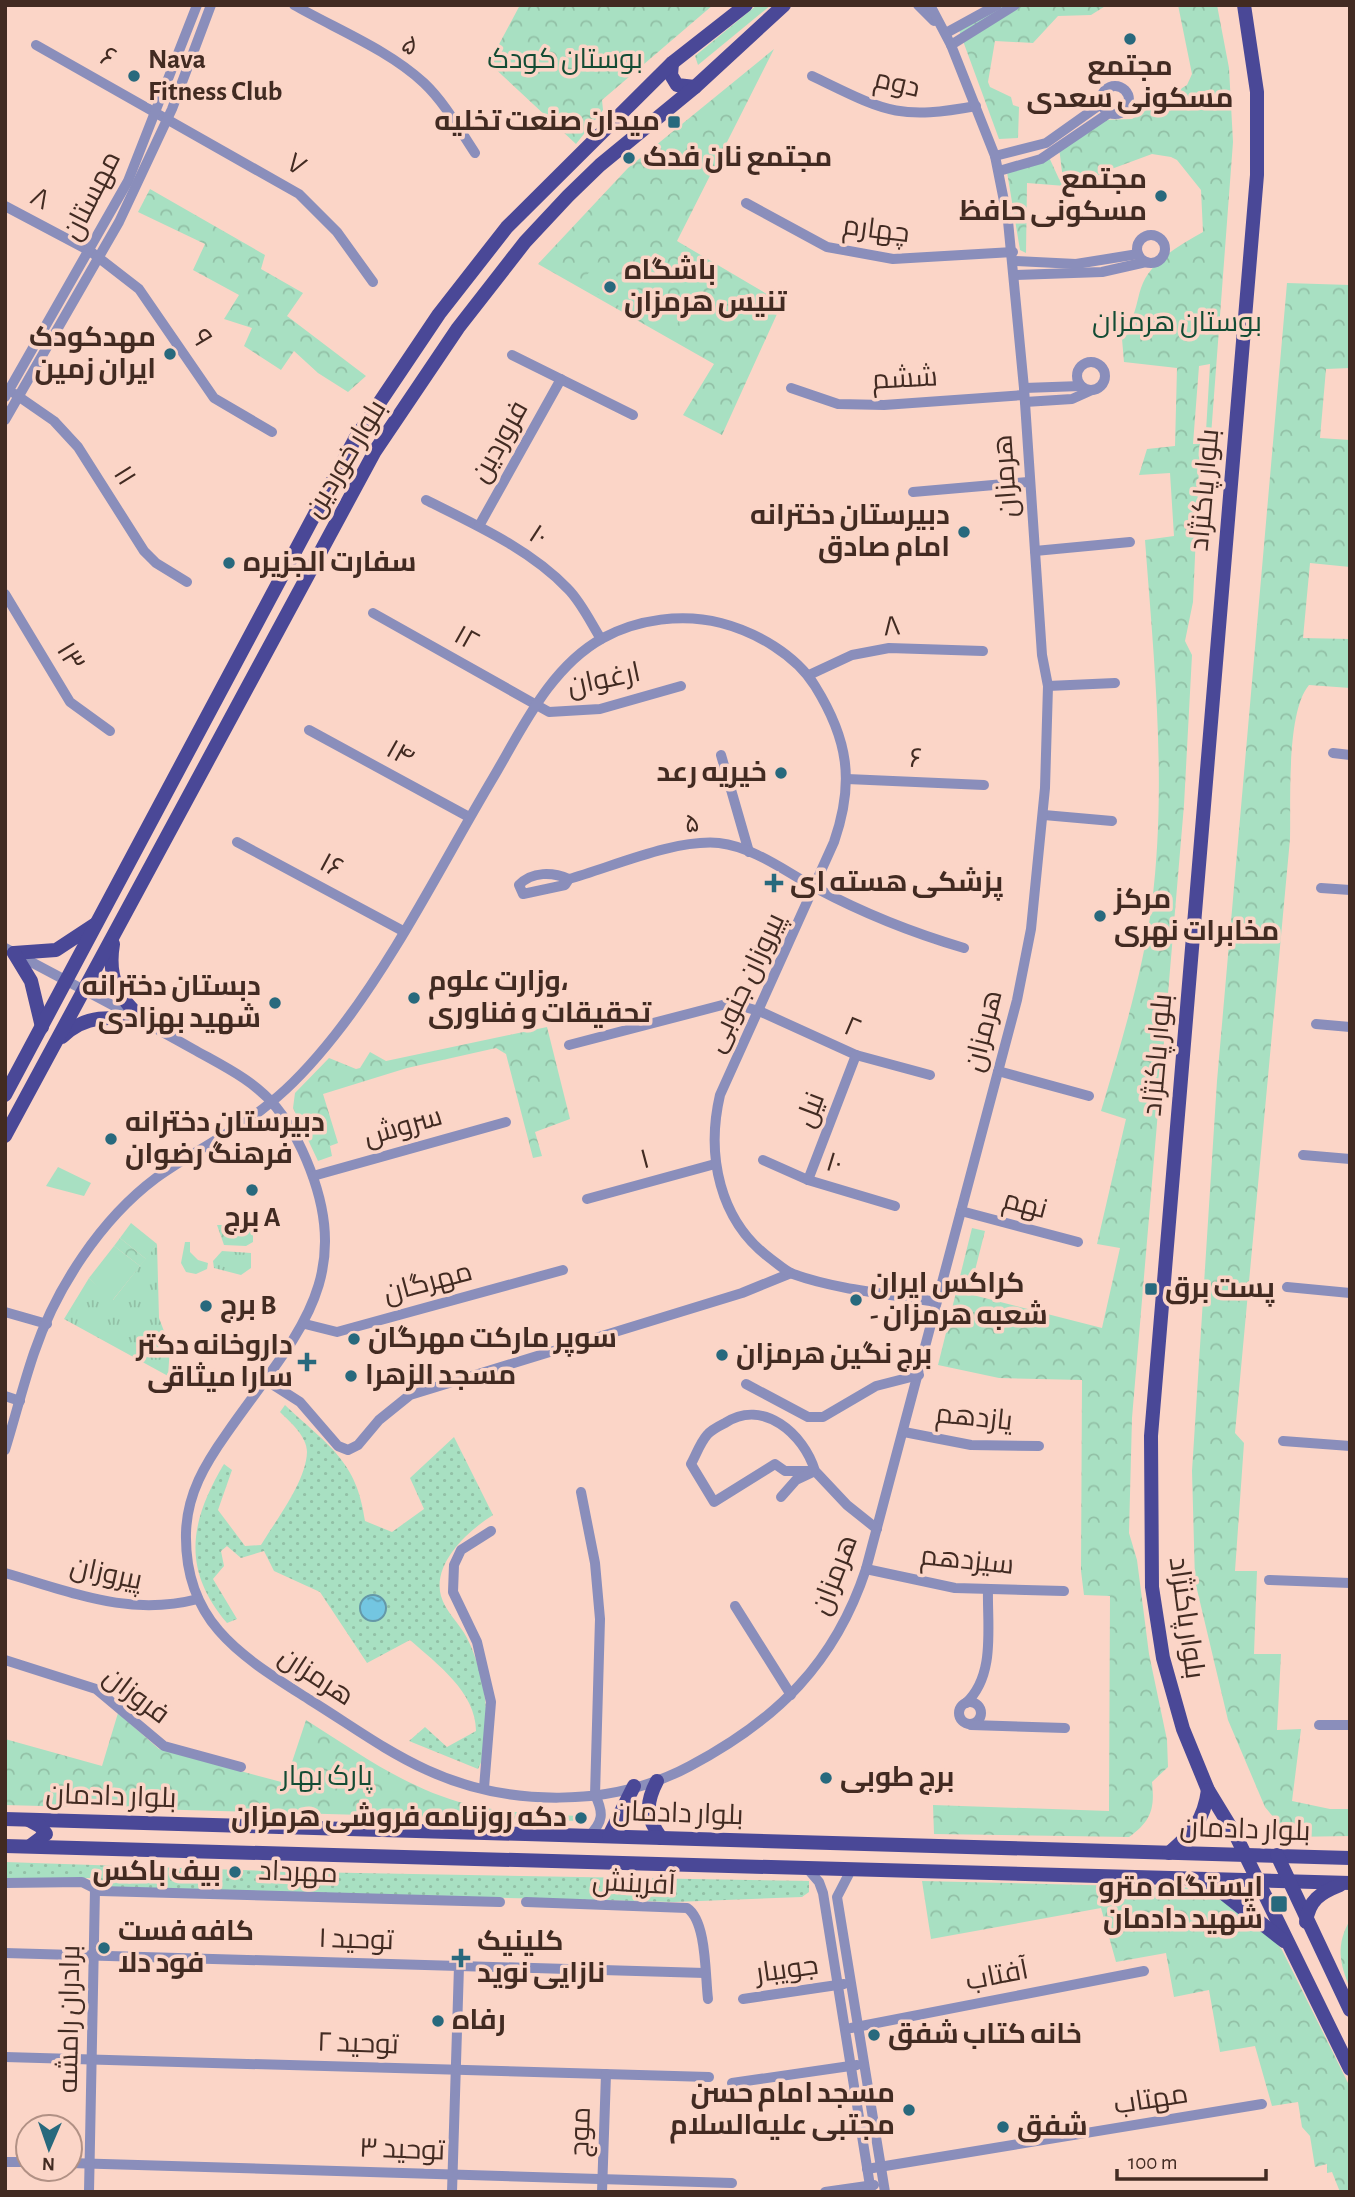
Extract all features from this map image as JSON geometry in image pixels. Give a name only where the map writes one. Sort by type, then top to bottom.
[{"type":"main road","name":"بلوار خوردین","points":[[5,1095],[355,439],[431,326],[507,227],[672,64],[746,5]]},
{"type":"main road","name":"بلوار خوردین","points":[[5,1136],[375,451],[458,328],[525,242],[568,196],[600,165],[695,87],[784,5]]},
{"type":"main road","name":"بلوار پاکنژاد","points":[[1244,5],[1257,92],[1257,175],[1151,1436],[1152,1587],[1163,1658],[1183,1729],[1208,1790],[1245,1855],[1350,2069]]},
{"type":"main road","points":[[672,64],[671,75],[677,85],[695,87]]},
{"type":"main road","points":[[10,950],[56,950],[74,941],[98,922]]},
{"type":"main road","points":[[115,931],[112,977],[120,997],[144,1021]]},
{"type":"main road","points":[[10,950],[31,981],[42,1027]]},
{"type":"main road","points":[[53,1046],[82,1021],[104,1017],[144,1021]]},
{"type":"main road","points":[[657,1781],[648,1798],[647,1814],[661,1838]]},
{"type":"main road","points":[[609,1836],[634,1786]]},
{"type":"main road","points":[[1169,1853],[1186,1838],[1205,1813],[1208,1790]]},
{"type":"main road","name":"بلوار دادمان","points":[[5,1819],[1350,1858]]},
{"type":"main road","points":[[27,1819],[40,1826],[46,1834],[30,1846]]},
{"type":"main road","points":[[74,1847],[69,1834],[79,1821]]},
{"type":"main road","name":"بلوار دادمان","points":[[5,1846],[1346,1883]]},
{"type":"main road","points":[[1277,1855],[1312,1936],[1350,2010]]},
{"type":"main road","points":[[1176,1878],[1214,1886],[1287,1944],[1296,1933],[1312,1936]]},
{"type":"main road","points":[[1306,1922],[1308,1907],[1314,1899],[1346,1883]]},
{"type":"street","name":"مهستان","points":[[5,420],[10,392],[94,254],[128,181],[197,5]]},
{"type":"street","points":[[94,254],[168,118],[211,5]]},
{"type":"street","name":"۵","points":[[294,5],[381,54],[422,81],[440,101],[475,153]]},
{"type":"street","name":"هرمزان","points":[[918,5],[946,33]]},
{"type":"street","name":"هرمزان","points":[[10,950],[144,1021],[249,1082],[272,1102],[290,1128],[313,1175],[323,1206],[326,1239],[319,1286],[305,1324],[217,1447],[192,1492],[186,1536],[187,1561],[198,1599],[221,1636],[261,1670],[403,1758],[447,1779],[484,1788],[558,1797],[595,1796],[657,1781],[728,1746],[770,1716],[791,1695],[830,1648],[854,1605],[866,1569],[998,1071],[1031,929],[1044,815],[1048,686],[1028,482],[1013,257],[995,156],[946,33],[930,5]]},
{"type":"street","points":[[951,45],[989,17],[997,5]]},
{"type":"street","points":[[946,33],[1015,5]]},
{"type":"street","name":"۶","points":[[36,45],[168,118]]},
{"type":"street","name":"دوم","points":[[812,76],[869,104],[903,114],[941,113],[976,106]]},
{"type":"street","points":[[999,171],[1048,148],[1105,108]]},
{"type":"street","name":"۷","points":[[168,118],[299,194],[337,232],[373,282]]},
{"type":"street","points":[[995,156],[1048,148]]},
{"type":"street","name":"چهارم","points":[[746,203],[827,247],[893,259],[1013,257],[1077,269]]},
{"type":"street","name":"۸","points":[[5,206],[94,254]]},
{"type":"street","name":"۹","points":[[94,254],[139,289],[214,398],[272,432]]},
{"type":"street","points":[[1015,275],[1077,269],[1121,269],[1142,258]]},
{"type":"street","points":[[512,355],[633,415]]},
{"type":"street","name":"فروردین","points":[[479,526],[561,379]]},
{"type":"street","name":"ششم","points":[[791,388],[838,404],[884,405],[1024,395],[1072,399],[1086,388]]},
{"type":"street","name":"۱۱","points":[[10,392],[54,421],[78,447],[144,551],[156,563],[187,582]]},
{"type":"street","points":[[913,492],[1028,482]]},
{"type":"street","name":"۱۰","points":[[426,500],[479,526],[537,562],[569,590],[601,639]]},
{"type":"street","points":[[1035,551],[1130,542]]},
{"type":"street","name":"۱۳","points":[[5,594],[70,702],[110,732]]},
{"type":"street","name":"۱۲","points":[[373,613],[537,705]]},
{"type":"street","name":"پیروزان جنوبی","points":[[5,1450],[34,1352],[83,1259],[140,1192],[272,1102],[333,1038],[403,931],[537,705],[572,662],[601,639],[634,625],[667,619],[709,620],[761,639],[809,676],[831,712],[846,756],[847,779],[843,818],[720,1095],[713,1126],[715,1164],[723,1193],[736,1222],[757,1249],[791,1273],[936,1302]]},
{"type":"street","name":"۸","points":[[809,676],[852,655],[889,648],[983,651]]},
{"type":"street","points":[[1048,686],[1115,683]]},
{"type":"street","name":"ارغوان","points":[[537,705],[549,712],[577,712],[681,686]]},
{"type":"street","name":"۱۴","points":[[309,730],[469,817]]},
{"type":"street","points":[[1333,753],[1350,755]]},
{"type":"street","points":[[721,755],[748,852]]},
{"type":"street","name":"۶","points":[[847,779],[984,785]]},
{"type":"street","points":[[1044,815],[1112,821]]},
{"type":"street","name":"۱۶","points":[[237,842],[403,931]]},
{"type":"street","name":"۵","points":[[569,879],[687,845],[720,844],[748,852],[814,887],[912,932],[964,948]]},
{"type":"street","points":[[1321,888],[1350,890]]},
{"type":"street","name":"۲","points":[[569,1045],[722,1003],[738,1004],[856,1055],[930,1075]]},
{"type":"street","points":[[1315,1024],[1350,1027]]},
{"type":"street","name":"نیل","points":[[808,1180],[856,1055]]},
{"type":"street","points":[[998,1071],[1089,1096]]},
{"type":"street","name":"سروش","points":[[313,1175],[506,1122]]},
{"type":"street","points":[[1303,1155],[1349,1159],[1350,1152]]},
{"type":"street","name":"۱۰","points":[[762,1160],[808,1180],[895,1206]]},
{"type":"street","name":"۱","points":[[587,1199],[715,1164]]},
{"type":"street","name":"نهم","points":[[961,1211],[1078,1242]]},
{"type":"street","name":"مهرگان","points":[[305,1324],[337,1332],[563,1270]]},
{"type":"street","points":[[264,1379],[300,1402],[338,1446],[348,1450],[358,1445],[379,1420],[410,1395],[729,1298],[791,1273]]},
{"type":"street","points":[[1287,1287],[1350,1293]]},
{"type":"street","points":[[5,1312],[47,1324]]},
{"type":"street","points":[[746,1384],[808,1416],[823,1417],[876,1386],[919,1375]]},
{"type":"street","points":[[5,1396],[20,1401]]},
{"type":"street","points":[[815,1471],[785,1472],[775,1464],[714,1502],[691,1464],[707,1434],[737,1415],[764,1416],[793,1430],[809,1451],[815,1471],[847,1505],[877,1529]]},
{"type":"street","name":"یازدهم","points":[[904,1432],[971,1445],[1040,1446]]},
{"type":"street","points":[[1283,1441],[1350,1446]]},
{"type":"street","points":[[781,1497],[796,1480],[815,1471]]},
{"type":"street","points":[[581,1492],[595,1563],[600,1619],[595,1796],[602,1815],[600,1825],[589,1836]]},
{"type":"street","points":[[484,1788],[491,1702],[477,1642],[453,1592],[453,1577],[461,1550],[491,1531]]},
{"type":"street","name":"سیزدهم","points":[[866,1569],[955,1588],[1064,1591]]},
{"type":"street","name":"پیروزان","points":[[5,1573],[115,1604],[158,1607],[198,1599]]},
{"type":"street","points":[[1269,1580],[1350,1583]]},
{"type":"street","points":[[988,1589],[985,1674],[978,1690],[960,1708],[959,1716],[963,1723],[971,1725],[1065,1728]]},
{"type":"street","points":[[735,1606],[791,1695]]},
{"type":"street","name":"فروزان","points":[[5,1660],[96,1689],[164,1746],[241,1767]]},
{"type":"street","points":[[1319,1725],[1350,1725]]},
{"type":"street","points":[[806,1867],[820,1882],[823,1893],[870,2188]]},
{"type":"street","points":[[825,2192],[884,2188],[837,1897],[852,1868]]},
{"type":"street","name":"مهرداد","points":[[5,1883],[82,1882],[95,1889],[500,1902]]},
{"type":"street","name":"برادران رامشه","points":[[89,2192],[95,1889]]},
{"type":"street","name":"آفرینش","points":[[526,1902],[688,1908],[698,1920],[708,1999]]},
{"type":"street","name":"توحید ۱","points":[[5,1953],[705,1973]]},
{"type":"street","points":[[452,2192],[459,1966]]},
{"type":"street","name":"آفتاب","points":[[845,2029],[1144,1971]]},
{"type":"street","name":"جویبار","points":[[743,1999],[851,1983]]},
{"type":"street","name":"توحید ۲","points":[[5,2057],[709,2077]]},
{"type":"street","points":[[732,2083],[865,2064]]},
{"type":"street","name":"موج","points":[[602,2192],[606,2074]]},
{"type":"street","name":"مهتاب","points":[[867,2169],[1262,2105]]},
{"type":"street","name":"توحید ۳","points":[[84,2164],[732,2183]]},
{"type":"green space","name":"بوستان کودک","points":[[520,5],[713,5],[602,100],[603,110],[576,144],[489,63]]},
{"type":"green space","points":[[757,5],[771,5],[698,65],[695,56]]},
{"type":"green space","points":[[1004,5],[1107,5],[1091,15],[1058,16],[1033,43],[995,41],[988,82],[990,87],[1011,97],[1013,105],[1019,107],[1018,138],[999,139],[959,30]]},
{"type":"green space","name":"بوستان هرمزان","points":[[1178,5],[1217,5],[1229,68],[1233,142],[1210,449],[1205,448],[1210,364],[1199,366],[1193,444],[1200,444],[1193,602],[1185,641],[1192,655],[1184,805],[1132,1418],[1129,1533],[1137,1560],[1149,1654],[1167,1740],[1168,1767],[1152,1782],[1153,1800],[1147,1820],[1129,1837],[934,1834],[933,1805],[1109,1811],[1110,1596],[1084,1595],[1081,1571],[1082,1380],[999,1378],[938,1365],[972,1228],[985,1231],[969,1294],[1102,1328],[1120,1248],[1097,1244],[1126,1119],[1101,1111],[1131,1008],[1143,955],[1156,858],[1159,812],[1158,721],[1145,540],[1174,536],[1170,473],[1139,475],[1147,449],[1175,446],[1177,368],[1124,362],[1122,339],[1105,325],[1131,320],[1145,278],[1151,270],[1167,255],[1203,232],[1201,190],[1177,160],[1152,154],[1106,171],[1078,187],[1027,183],[1026,253],[1020,250],[1006,166],[1048,155],[1059,179],[1063,180],[1059,147],[1101,120],[1132,119],[1187,85],[1192,74]]},
{"type":"green space","points":[[774,49],[677,241],[782,303],[722,435],[683,415],[714,364],[538,264],[628,168]]},
{"type":"green space","points":[[150,189],[265,255],[261,269],[303,293],[287,316],[366,376],[348,392],[318,373],[294,351],[281,370],[244,346],[252,328],[224,319],[239,295],[193,270],[205,244],[138,212]]},
{"type":"green space","name":"باشگاه تنیس هرمزان","points":[[602,259],[618,278],[642,291],[631,313],[579,283]]},
{"type":"green space","points":[[1287,283],[1350,285],[1350,368],[1326,369],[1320,438],[1350,440],[1350,567],[1310,563],[1303,638],[1350,639],[1350,688],[1309,685],[1296,715],[1293,736],[1290,839],[1235,1433],[1244,1443],[1235,1571],[1257,1571],[1254,1654],[1281,1654],[1277,1730],[1301,1729],[1292,1801],[1330,1809],[1350,1809],[1350,1836],[1290,1837],[1265,1807],[1228,1720],[1195,1581],[1192,1471],[1217,1081]]},
{"type":"green space","points":[[643,294],[681,317],[670,337],[632,315]]},
{"type":"green space","points":[[547,1027],[570,1119],[535,1132],[542,1156],[533,1158],[506,1054],[496,1048],[407,1068],[323,1094],[338,1143],[330,1146],[332,1156],[318,1161],[293,1108],[295,1093],[329,1058],[356,1069],[360,1068],[370,1052],[386,1061]]},
{"type":"green space","points":[[58,1167],[91,1183],[84,1196],[46,1186]]},
{"type":"green space","points":[[131,1223],[157,1244],[146,1259],[120,1238]]},
{"type":"green space","points":[[217,1225],[242,1225],[253,1230],[253,1242],[246,1246],[224,1245]]},
{"type":"green space","points":[[120,1238],[146,1259],[140,1266],[114,1246]]},
{"type":"green space","points":[[185,1242],[190,1242],[190,1252],[198,1260],[208,1263],[207,1269],[196,1274],[186,1272],[181,1263]]},
{"type":"green space","points":[[157,1244],[159,1318],[170,1347],[168,1376],[64,1319],[89,1278],[113,1300]]},
{"type":"green space","points":[[114,1246],[140,1266],[112,1301],[89,1278]]},
{"type":"green space","points":[[222,1251],[251,1253],[251,1268],[241,1275],[214,1268],[213,1261]]},
{"type":"green space","points":[[285,1405],[327,1443],[347,1468],[361,1500],[365,1521],[392,1532],[424,1509],[410,1478],[454,1437],[493,1515],[473,1529],[455,1549],[447,1560],[440,1584],[443,1602],[464,1633],[483,1685],[486,1739],[478,1769],[409,1741],[425,1727],[447,1747],[476,1731],[474,1717],[462,1691],[443,1669],[410,1640],[367,1663],[320,1592],[274,1571],[264,1551],[241,1558],[227,1546],[221,1551],[224,1566],[213,1579],[237,1619],[227,1623],[212,1603],[202,1583],[197,1564],[198,1525],[204,1505],[224,1464],[232,1470],[218,1510],[245,1546],[261,1545],[289,1500],[302,1476],[305,1464],[307,1452],[304,1440],[280,1412]]},
{"type":"green space","name":"پارک بهار","points":[[118,1713],[159,1749],[285,1783],[306,1720],[383,1768],[445,1797],[467,1804],[523,1813],[579,1816],[579,1821],[5,1805],[5,1739],[102,1766]]},
{"type":"green space","points":[[5,1862],[302,1872],[809,1881],[809,1892],[802,1897],[674,1902],[105,1888],[97,1878],[5,1878]]},
{"type":"green space","points":[[922,1881],[1205,1888],[1237,1907],[1266,1931],[1282,1950],[1350,2087],[1350,2192],[1340,2192],[1332,2172],[1327,2173],[1327,2164],[1315,2167],[1310,2136],[1302,2127],[1298,2102],[1272,2106],[1255,2046],[1220,2052],[1209,1990],[1174,1997],[1166,1953],[1116,1962],[1101,1908],[931,1939]]},
{"type":"green space","points":[[1350,1920],[1350,1988],[1343,1970],[1341,1945]]},
{"type":"water","points":[[373,1595],[382,1599],[386,1608],[382,1617],[373,1621],[364,1617],[360,1608],[364,1599]]},
{"type":"place","name":"مجتمع مسکونی سعدی","points":[[1130,39]]},
{"type":"place","name":"Nava Fitness Club","points":[[134,76]]},
{"type":"place","name":"میدان صنعت تخلیه","points":[[674,122]]},
{"type":"place","name":"مجتمع نان فدک","points":[[629,158]]},
{"type":"place","name":"مجتمع مسکونی حافظ","points":[[1161,196]]},
{"type":"place","name":"باشگاه تنیس هرمزان","points":[[610,287]]},
{"type":"place","name":"مهدکودک ایران زمین","points":[[170,354]]},
{"type":"place","name":"دبیرستان دخترانه امام صادق","points":[[964,532]]},
{"type":"place","name":"سفارت الجزیره","points":[[229,563]]},
{"type":"place","name":"خیریه رعد","points":[[781,773]]},
{"type":"place","name":"پزشکی هسته ای","points":[[774,883]]},
{"type":"place","name":"مرکز مخابرات نهری","points":[[1100,916]]},
{"type":"place","name":"وزارت علوم، تحقیقات و فناوری","points":[[414,998]]},
{"type":"place","name":"دبستان دخترانه شهید بهزادی","points":[[275,1003]]},
{"type":"place","name":"دبیرستان دخترانه فرهنگ رضوان","points":[[111,1139]]},
{"type":"place","name":"برج A","points":[[252,1190]]},
{"type":"place","name":"پست برق","points":[[1151,1289]]},
{"type":"place","name":"کراکس ایران - شعبه هرمزان","points":[[856,1300]]},
{"type":"place","name":"برج B","points":[[206,1306]]},
{"type":"place","name":"سوپر مارکت مهرگان","points":[[354,1339]]},
{"type":"place","name":"برج نگین هرمزان","points":[[722,1355]]},
{"type":"place","name":"داروخانه دکتر سارا میثاقی","points":[[307,1362]]},
{"type":"place","name":"مسجد الزهرا","points":[[351,1376]]},
{"type":"place","name":"برج طوبی","points":[[826,1778]]},
{"type":"place","name":"دکه روزنامه فروشی هرمزان","points":[[581,1818]]},
{"type":"place","name":"بیف باکس","points":[[235,1872]]},
{"type":"place","name":"ایستگاه مترو شهید دادمان","points":[[1279,1904]]},
{"type":"place","name":"کافه فست فود دلا","points":[[104,1948]]},
{"type":"place","name":"کلینیک نازایی نوید","points":[[461,1958]]},
{"type":"place","name":"رفاه","points":[[438,2021]]},
{"type":"place","name":"خانه کتاب شفق","points":[[874,2035]]},
{"type":"place","name":"مسجد امام حسن مجتبی علیه‌السلام","points":[[909,2110]]},
{"type":"place","name":"شفق","points":[[1003,2127]]}]
